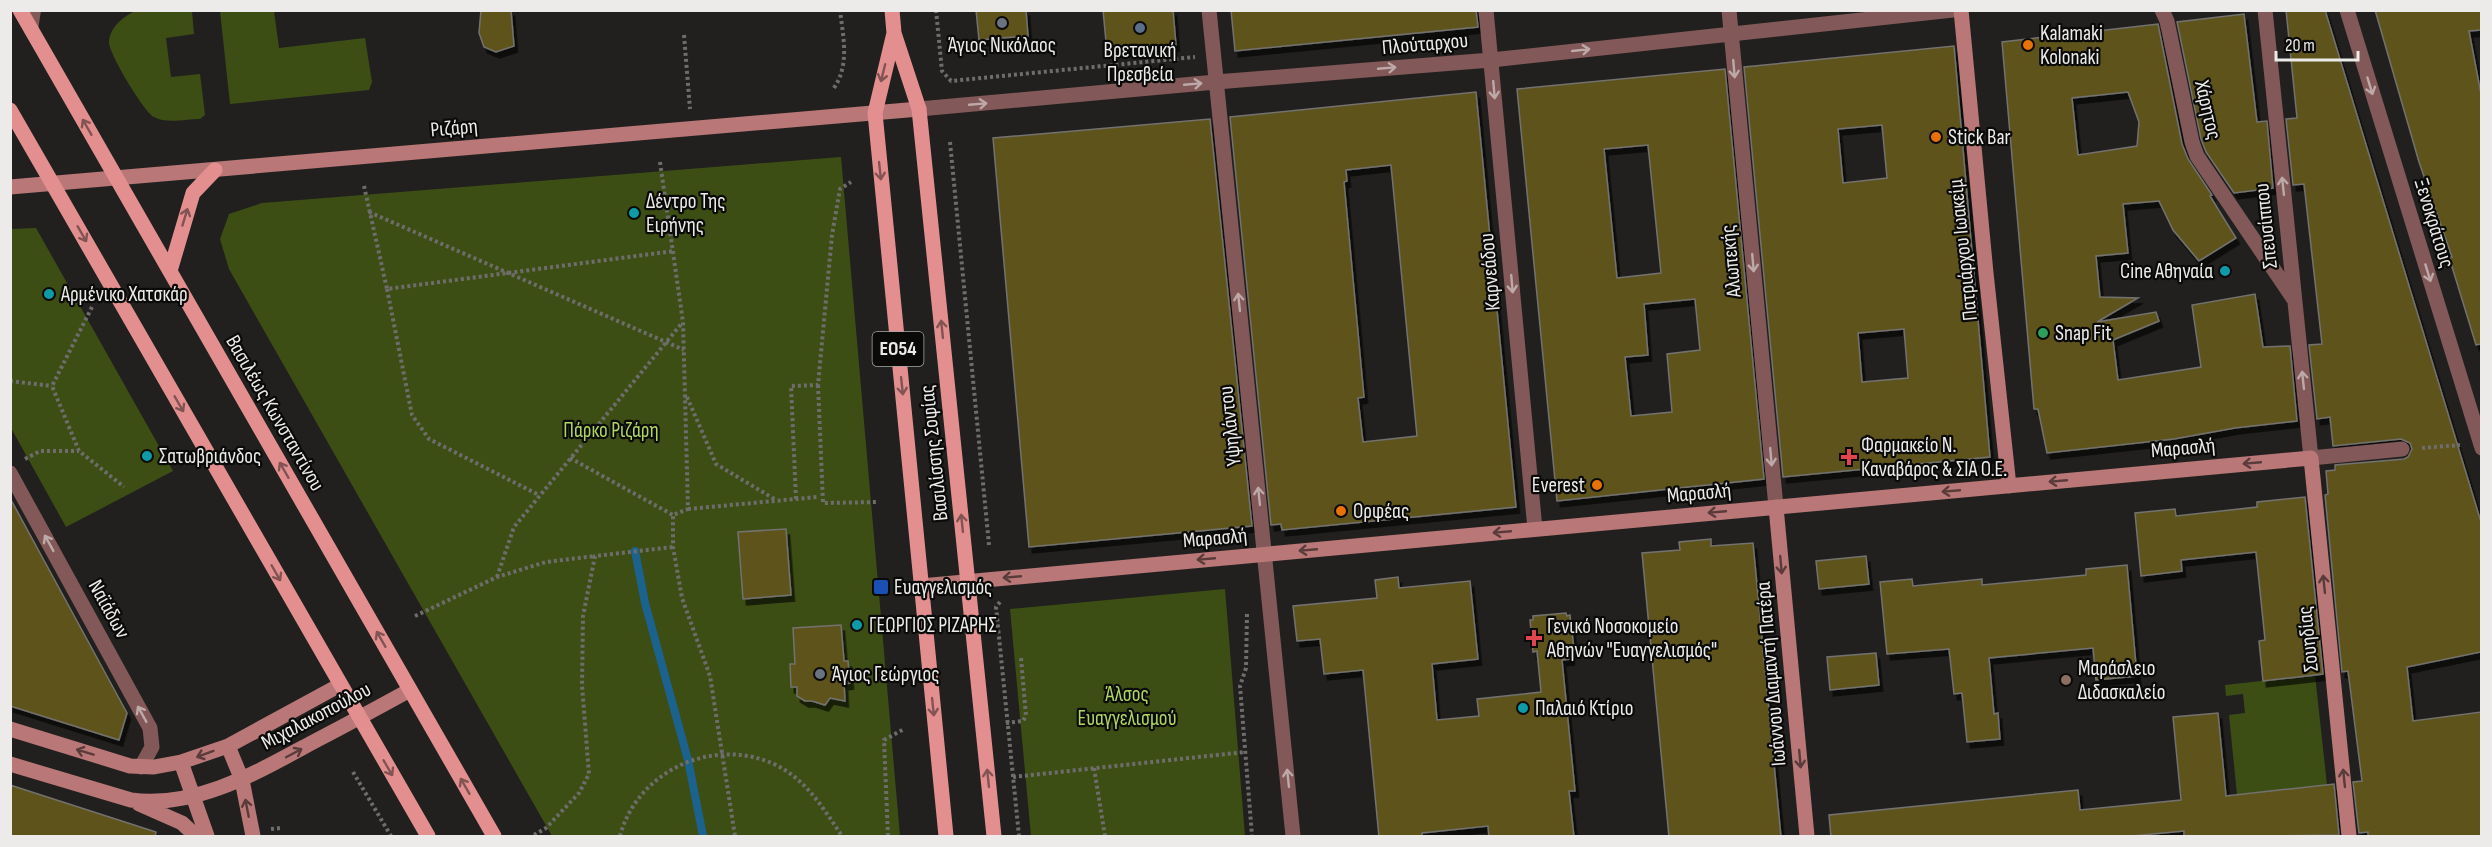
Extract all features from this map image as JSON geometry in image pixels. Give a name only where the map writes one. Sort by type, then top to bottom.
[{"type":"main road","name":"Βασιλέως Κωνσταντίνου","points":[[20,10],[494,837]]},
{"type":"main road","name":"Βασιλίσσης Σοφίας","points":[[892,10],[894,33],[920,109],[994,837]]},
{"type":"main road","name":"Βασιλίσσης Σοφίας","points":[[894,33],[875,113],[946,837]]},
{"type":"main road","points":[[10,110],[428,837]]},
{"type":"main road","points":[[170,272],[193,193],[215,170]]},
{"type":"street","name":"Υψηλάντου","points":[[1209,10],[1293,837]]},
{"type":"street","name":"Καρνεάδου","points":[[1486,10],[1535,529]]},
{"type":"street","name":"Αλωπεκής","points":[[1729,10],[1776,507]]},
{"type":"street","name":"Πλούταρχου","points":[[900,111],[1491,60],[1953,10]]},
{"type":"street","name":"Πατριάρχου Ιωακείμ","points":[[1961,10],[2009,486]]},
{"type":"street","name":"Χάρητος","points":[[2162,10],[2167,21],[2192,142],[2197,156],[2294,300]]},
{"type":"street","name":"Σπευσίππου","points":[[2265,10],[2308,438]]},
{"type":"street","name":"Ξενοκράτους","points":[[2347,10],[2481,446]]},
{"type":"street","name":"Ριζάρη","points":[[10,187],[900,111]]},
{"type":"street","name":"Σουηδίας","points":[[2308,438],[2349,837]]},
{"type":"street","name":"Μαρασλή","points":[[921,586],[2402,449]]},
{"type":"street","name":"Ναϊάδων","points":[[15,467],[150,728],[152,747],[141,767]]},
{"type":"street","name":"Ιωάννου Διαμαντή Πατέρα","points":[[1776,507],[1807,837]]},
{"type":"street","name":"Μιχαλακοπούλου","points":[[10,729],[130,766],[141,767],[181,762],[228,746],[340,685]]},
{"type":"street","name":"Μιχαλακοπούλου","points":[[242,780],[410,690]]},
{"type":"street","name":"Μιχαλακοπούλου","points":[[228,746],[242,780],[253,837]]},
{"type":"street","points":[[181,762],[194,794],[207,837]]},
{"type":"street","points":[[10,764],[131,800],[182,823],[196,837]]},
{"type":"street","points":[[131,800],[158,802],[242,780]]},
{"type":"lane","points":[[31,30],[34,10]]},
{"type":"path","points":[[834,88],[844,72],[840,10]]},
{"type":"path","points":[[936,10],[942,71],[951,81],[1213,55]]},
{"type":"path","points":[[684,34],[691,129]]},
{"type":"path","points":[[950,142],[989,545]]},
{"type":"path","points":[[660,162],[683,322],[688,509]]},
{"type":"path","points":[[851,182],[840,189],[832,235],[818,385],[823,503],[879,502]]},
{"type":"path","points":[[364,186],[412,415],[429,439],[540,495]]},
{"type":"path","points":[[369,212],[684,350]]},
{"type":"path","points":[[387,290],[674,251]]},
{"type":"path","points":[[92,307],[52,386],[79,451],[124,487]]},
{"type":"path","points":[[497,577],[514,527],[683,322]]},
{"type":"path","points":[[10,381],[52,386]]},
{"type":"path","points":[[796,499],[791,386],[818,385]]},
{"type":"path","points":[[685,393],[716,464],[776,500]]},
{"type":"path","points":[[2402,449],[2481,446]]},
{"type":"path","points":[[15,467],[39,451],[79,451]]},
{"type":"path","points":[[570,458],[673,515]]},
{"type":"path","points":[[673,515],[688,509],[817,497]]},
{"type":"path","points":[[673,515],[672,547],[682,598],[710,676],[735,837]]},
{"type":"path","points":[[415,616],[497,577],[546,562],[672,547]]},
{"type":"path","points":[[534,835],[546,828],[579,793],[589,774],[582,685],[583,616],[595,556]]},
{"type":"path","points":[[1005,602],[998,602],[996,607],[1019,837]]},
{"type":"path","points":[[1247,603],[1246,668],[1240,686],[1252,837]]},
{"type":"path","points":[[1006,723],[1023,721],[1026,716],[1021,658]]},
{"type":"path","points":[[888,837],[884,740],[904,729]]},
{"type":"path","points":[[1013,777],[1245,752]]},
{"type":"path","points":[[620,837],[626,816],[650,783],[688,760],[724,755],[749,756],[774,765],[810,789],[842,837]]},
{"type":"path","points":[[1094,768],[1105,837]]},
{"type":"path","points":[[353,772],[391,837]]},
{"type":"green space","points":[[135,11],[192,11],[194,34],[166,38],[171,77],[200,74],[205,115],[200,119],[170,121],[154,117],[127,81],[109,42],[118,23]]},
{"type":"green space","points":[[220,11],[274,11],[279,48],[365,38],[372,82],[369,90],[230,104]]},
{"type":"green space","name":"Πάρκο Ριζάρη","points":[[841,157],[900,836],[552,836],[229,269],[220,239],[229,214],[262,203]]},
{"type":"green space","points":[[36,228],[173,471],[66,527],[11,428],[11,229]]},
{"type":"green space","name":"Άλσος Ευαγγελισμού","points":[[1225,589],[1245,836],[1031,836],[1010,609]]},
{"type":"green space","points":[[2315,675],[2327,785],[2237,795],[2229,715],[2245,713],[2243,694],[2226,696],[2225,685]]},
{"type":"building","points":[[481,10],[511,10],[514,46],[496,52],[484,47],[479,33]]},
{"type":"building","name":"Άγιος Νικόλαος","points":[[976,10],[1026,10],[1028,36],[979,40]]},
{"type":"building","name":"Βρετανική Πρεσβεία","points":[[1103,10],[1173,10],[1176,45],[1107,52]]},
{"type":"building","points":[[1231,10],[1476,10],[1478,27],[1235,51]]},
{"type":"building","points":[[2286,10],[2325,10],[2481,522],[2481,652],[2407,667],[2413,721],[2481,712],[2481,837],[2368,837],[2368,832],[2359,833],[2353,782],[2362,781],[2348,671],[2342,672],[2325,495],[2328,494],[2326,471],[2335,470],[2335,465],[2404,459],[2408,457],[2412,449],[2410,443],[2401,439],[2333,446],[2330,417],[2317,419],[2309,345],[2322,344],[2304,184],[2293,185],[2286,119],[2297,118]]},
{"type":"building","points":[[2375,10],[2481,10],[2481,30],[2469,31],[2481,94],[2481,344],[2476,345],[2449,257],[2452,257],[2419,162]]},
{"type":"building","points":[[2244,14],[2257,122],[2267,121],[2273,188],[2234,193],[2206,152],[2201,139],[2177,22]]},
{"type":"building","points":[[2158,24],[2182,144],[2188,159],[2212,195],[2210,196],[2236,238],[2199,261],[2173,230],[2159,201],[2123,204],[2128,253],[2096,256],[2100,297],[2138,298],[2097,322],[2156,312],[2159,321],[2113,340],[2118,380],[2201,367],[2192,305],[2255,294],[2263,347],[2290,346],[2297,421],[2235,428],[2174,439],[2047,453],[2038,409],[2034,409],[2002,42]],"holes":[[[2128,92],[2139,122],[2137,146],[2078,155],[2072,98]]]},
{"type":"building","points":[[1954,46],[1990,457],[1783,477],[1744,67]],"holes":[[[1882,125],[1887,178],[1843,183],[1838,129]],[[1904,329],[1908,378],[1862,382],[1858,333]]]},
{"type":"building","points":[[1725,69],[1764,479],[1557,501],[1517,89]],"holes":[[[1648,145],[1661,273],[1617,278],[1604,149]],[[1695,299],[1700,350],[1667,354],[1672,412],[1631,416],[1625,357],[1648,355],[1644,304]]]},
{"type":"building","points":[[1476,92],[1516,507],[1282,530],[1281,524],[1271,525],[1230,117]],"holes":[[[1391,165],[1417,436],[1363,442],[1358,398],[1364,397],[1344,182],[1347,181],[1346,170]]]},
{"type":"building","points":[[1210,119],[1252,526],[1029,547],[993,138]]},
{"type":"building","points":[[2305,497],[2323,674],[2263,681],[2259,641],[2265,640],[2256,552],[2181,560],[2182,571],[2141,576],[2135,513],[2175,509],[2176,516],[2257,507],[2257,502]]},
{"type":"building","points":[[10,498],[127,713],[119,740],[10,706]]},
{"type":"building","points":[[786,529],[791,595],[743,599],[738,532]]},
{"type":"building","points":[[1711,539],[1711,546],[1753,543],[1781,837],[1669,837],[1642,553],[1680,550],[1679,542]]},
{"type":"building","points":[[1866,556],[1869,584],[1819,589],[1816,561]]},
{"type":"building","points":[[2127,565],[2137,676],[2096,680],[2093,648],[1989,658],[1994,714],[1998,713],[2000,739],[1967,742],[1962,693],[1954,694],[1949,649],[1887,654],[1880,582],[1912,579],[1913,586],[1982,579],[1982,585],[2086,575],[2086,569]]},
{"type":"building","name":"Παλαιό Κτίριο","points":[[1398,577],[1399,588],[1470,581],[1478,659],[1432,664],[1437,720],[1479,716],[1477,699],[1541,692],[1537,651],[1533,652],[1530,620],[1533,620],[1533,616],[1566,613],[1567,616],[1570,615],[1574,649],[1570,649],[1571,659],[1562,660],[1575,791],[1569,791],[1574,837],[1489,837],[1488,826],[1422,833],[1422,837],[1379,837],[1363,670],[1324,674],[1320,639],[1297,641],[1293,606],[1377,598],[1375,580]]},
{"type":"building","name":"Άγιος Γεώργιος","points":[[841,625],[844,661],[848,661],[850,683],[844,684],[845,701],[830,698],[825,705],[805,701],[797,696],[797,687],[791,687],[790,664],[795,664],[793,628]]},
{"type":"building","points":[[1876,653],[1879,685],[1830,690],[1827,657]]},
{"type":"building","points":[[2218,713],[2226,796],[2334,784],[2339,835],[2184,837],[2184,831],[2121,837],[1831,837],[1829,815],[2078,790],[2080,810],[2181,800],[2173,717]]},
{"type":"building","points":[[10,785],[156,832],[155,837],[10,837]]},
{"type":"waterway","points":[[635,551],[645,603],[688,760],[703,836]]},
{"type":"place","name":"Άγιος Νικόλαος","points":[[1002,23]]},
{"type":"place","name":"Βρετανική Πρεσβεία","points":[[1140,28]]},
{"type":"place","name":"Kalamaki Kolonaki","points":[[2028,45]]},
{"type":"place","name":"Stick Bar","points":[[1936,137]]},
{"type":"place","name":"Δέντρο Της Ειρήνης","points":[[634,213]]},
{"type":"place","name":"Cine Αθηναία","points":[[2225,271]]},
{"type":"place","name":"Αρμένικο Χατσκάρ","points":[[49,294]]},
{"type":"place","name":"Snap Fit","points":[[2043,333]]},
{"type":"place","name":"Σατωβριάνδος","points":[[147,456]]},
{"type":"place","name":"Φαρμακείο Ν. Καναβάρος & ΣΙΑ Ο.Ε.","points":[[1849,457]]},
{"type":"place","name":"Everest","points":[[1597,485]]},
{"type":"place","name":"Ορφέας","points":[[1341,511]]},
{"type":"place","name":"Ευαγγελισμός","points":[[881,587]]},
{"type":"place","name":"ΓΕΩΡΓΙΟΣ ΡΙΖΑΡΗΣ","points":[[857,625]]},
{"type":"place","name":"Γενικό Νοσοκομείο Αθηνών \"Ευαγγελισμός\"","points":[[1534,638]]},
{"type":"place","name":"Άγιος Γεώργιος","points":[[820,674]]},
{"type":"place","name":"Μαράσλειο Διδασκαλείο","points":[[2066,680]]},
{"type":"place","name":"Παλαιό Κτίριο","points":[[1523,708]]}]
